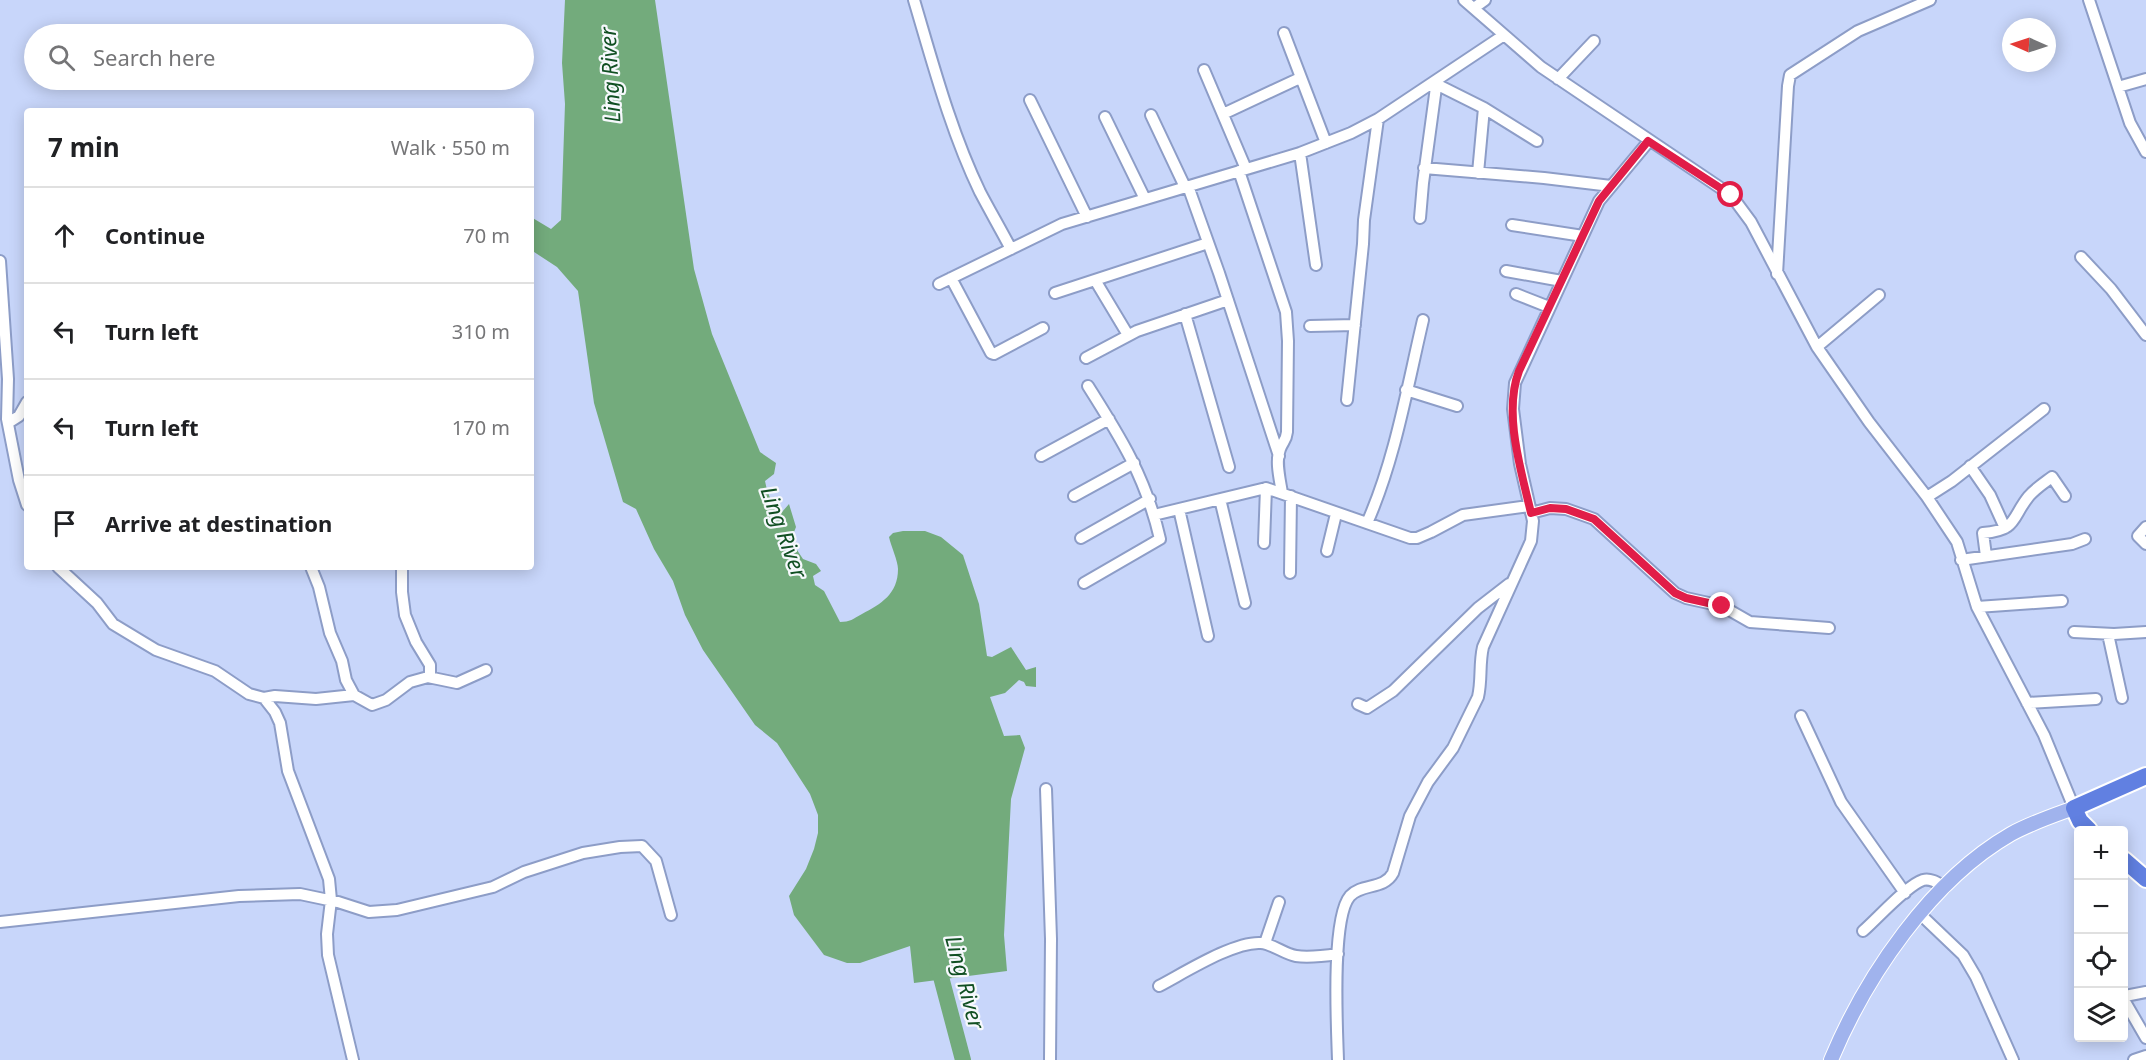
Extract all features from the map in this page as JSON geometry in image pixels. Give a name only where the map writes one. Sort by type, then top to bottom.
[{"type":"highway","points":[[2084,826],[2074,808],[2146,776]]},
{"type":"highway","points":[[2128,863],[2146,879]]},
{"type":"main road","points":[[1831,1060],[1875,975],[1899,939],[1945,887],[1983,853],[2010,835],[2034,822],[2074,808]]},
{"type":"street","points":[[914,0],[937,77],[968,165],[1011,249]]},
{"type":"street","points":[[1464,0],[1558,79],[1731,195],[1751,222],[1817,347],[1869,422],[1927,497],[1957,542],[1977,607],[2044,735],[2074,808]]},
{"type":"street","points":[[1474,8],[1485,0]]},
{"type":"street","points":[[1777,274],[1790,75],[1858,31],[1930,0]]},
{"type":"street","points":[[2089,0],[2130,123],[2146,152]]},
{"type":"street","points":[[1284,33],[1326,143]]},
{"type":"street","points":[[939,284],[1062,224],[1300,153],[1351,133],[1437,82],[1504,35]]},
{"type":"street","points":[[1558,79],[1594,40]]},
{"type":"street","points":[[1204,70],[1223,114],[1242,170],[1286,312],[1288,334],[1287,432],[1286,441],[1280,448],[1279,456]]},
{"type":"street","points":[[1223,114],[1300,78]]},
{"type":"street","points":[[2118,87],[2146,79]]},
{"type":"street","points":[[1437,82],[1537,141]]},
{"type":"street","points":[[1420,218],[1424,168],[1437,82]]},
{"type":"street","points":[[1030,100],[1087,217]]},
{"type":"street","points":[[1478,172],[1484,108]]},
{"type":"street","points":[[1151,115],[1186,187],[1208,243],[1279,456],[1287,494],[1290,573]]},
{"type":"street","points":[[1105,117],[1145,199]]},
{"type":"street","points":[[1347,400],[1364,220],[1378,119]]},
{"type":"street","points":[[1338,1060],[1338,954],[1344,908],[1353,894],[1389,880],[1397,865],[1410,816],[1428,782],[1453,748],[1478,697],[1479,665],[1483,647],[1531,541],[1533,521],[1520,464],[1513,409],[1515,383],[1599,201],[1648,141]]},
{"type":"street","points":[[1300,153],[1316,265]]},
{"type":"street","points":[[1424,168],[1611,186]]},
{"type":"street","points":[[1512,225],[1582,236]]},
{"type":"street","points":[[1055,293],[1208,243]]},
{"type":"street","points":[[2081,257],[2146,335]]},
{"type":"street","points":[[0,261],[8,379],[5,419],[24,496]]},
{"type":"street","points":[[1506,271],[1562,280]]},
{"type":"street","points":[[951,278],[991,353],[994,354],[1043,328]]},
{"type":"street","points":[[1095,280],[1128,335]]},
{"type":"street","points":[[1515,294],[1549,307]]},
{"type":"street","points":[[1817,347],[1879,295]]},
{"type":"street","points":[[1086,358],[1128,335],[1228,300]]},
{"type":"street","points":[[2136,321],[2146,312]]},
{"type":"street","points":[[1185,314],[1229,467]]},
{"type":"street","points":[[1367,523],[1383,481],[1423,320]]},
{"type":"street","points":[[1310,326],[1355,325]]},
{"type":"street","points":[[1084,583],[1160,539],[1150,499],[1134,464],[1088,386]]},
{"type":"street","points":[[1406,390],[1457,406]]},
{"type":"street","points":[[5,419],[19,416],[24,407]]},
{"type":"street","points":[[1927,497],[1952,481],[2044,409]]},
{"type":"street","points":[[1041,456],[1109,419]]},
{"type":"street","points":[[1074,496],[1134,464]]},
{"type":"street","points":[[1970,466],[1990,495],[2005,528]]},
{"type":"street","points":[[1986,556],[1983,533],[2001,531],[2013,523],[2029,497],[2052,477],[2065,496]]},
{"type":"street","points":[[1154,515],[1266,488],[1336,514],[1407,537],[1417,538],[1463,515],[1550,508],[1566,509],[1594,519],[1675,593],[1686,598],[1722,606],[1750,622],[1829,628]]},
{"type":"street","points":[[1264,543],[1266,488]]},
{"type":"street","points":[[1081,538],[1150,499]]},
{"type":"street","points":[[1220,499],[1245,603]]},
{"type":"street","points":[[1179,509],[1208,636]]},
{"type":"street","points":[[1327,551],[1336,514]]},
{"type":"street","points":[[2146,526],[2138,536],[2146,544]]},
{"type":"street","points":[[1962,560],[2072,544],[2085,539]]},
{"type":"street","points":[[61,570],[97,603],[113,624],[156,650],[215,671],[249,694],[264,698],[275,696],[316,699],[354,695]]},
{"type":"street","points":[[312,570],[319,587],[332,639],[342,661],[344,674],[354,695],[366,703],[376,704],[410,682],[428,677],[457,683],[486,670]]},
{"type":"street","points":[[402,570],[405,615],[416,642],[430,665],[428,677]]},
{"type":"street","points":[[1358,704],[1367,708],[1393,691],[1478,608],[1511,582]]},
{"type":"street","points":[[1977,607],[2062,601]]},
{"type":"street","points":[[2074,632],[2108,634],[2146,632]]},
{"type":"street","points":[[2108,634],[2122,698]]},
{"type":"street","points":[[264,698],[278,717],[288,771],[326,868],[331,887],[327,955],[353,1060]]},
{"type":"street","points":[[2028,704],[2096,699]]},
{"type":"street","points":[[1801,716],[1842,802],[1905,893]]},
{"type":"street","points":[[1046,789],[1051,939],[1050,1060]]},
{"type":"street","points":[[0,922],[238,896],[300,894],[331,900],[369,912],[397,910],[493,887],[524,872],[583,853],[642,846],[656,861],[671,915]]},
{"type":"street","points":[[1863,931],[1905,893],[1924,880],[1932,880],[1945,887]]},
{"type":"street","points":[[1265,943],[1279,902]]},
{"type":"street","points":[[1920,914],[1963,955],[1976,977],[2013,1060]]},
{"type":"street","points":[[1159,986],[1232,948],[1255,943],[1265,943],[1294,956],[1319,957],[1338,954]]},
{"type":"street","points":[[2128,995],[2146,992]]},
{"type":"street","points":[[2128,1007],[2146,1038]]},
{"type":"street","points":[[2134,1060],[2146,1056]]},
{"type":"water","points":[[565,0],[655,0],[694,269],[712,334],[760,452],[776,463],[774,474],[765,481],[770,499],[782,512],[789,504],[796,527],[792,537],[797,550],[803,559],[816,564],[821,571],[813,576],[815,585],[824,591],[840,622],[851,620],[869,610],[892,592],[898,569],[889,537],[893,533],[903,531],[925,531],[941,537],[963,555],[979,604],[987,656],[992,657],[1011,647],[1026,670],[1036,667],[1036,687],[1026,686],[1019,680],[1005,693],[990,697],[1004,736],[1020,735],[1025,748],[1011,799],[1004,935],[1007,971],[914,983],[910,946],[860,963],[847,963],[824,955],[794,915],[789,896],[806,869],[818,833],[818,815],[810,794],[777,743],[755,725],[703,650],[685,615],[673,581],[654,549],[636,509],[623,502],[594,403],[578,291],[557,267],[534,252],[534,219],[551,229],[561,220],[565,104],[562,63]]},
{"type":"waterway","name":"Ling River","points":[[936,958],[963,1060]]},
{"type":"route","points":[[1722,606],[1686,598],[1675,593],[1594,519],[1566,509],[1550,508],[1531,513],[1520,464],[1513,409],[1515,383],[1519,371],[1599,201],[1648,141],[1731,195]]}]
